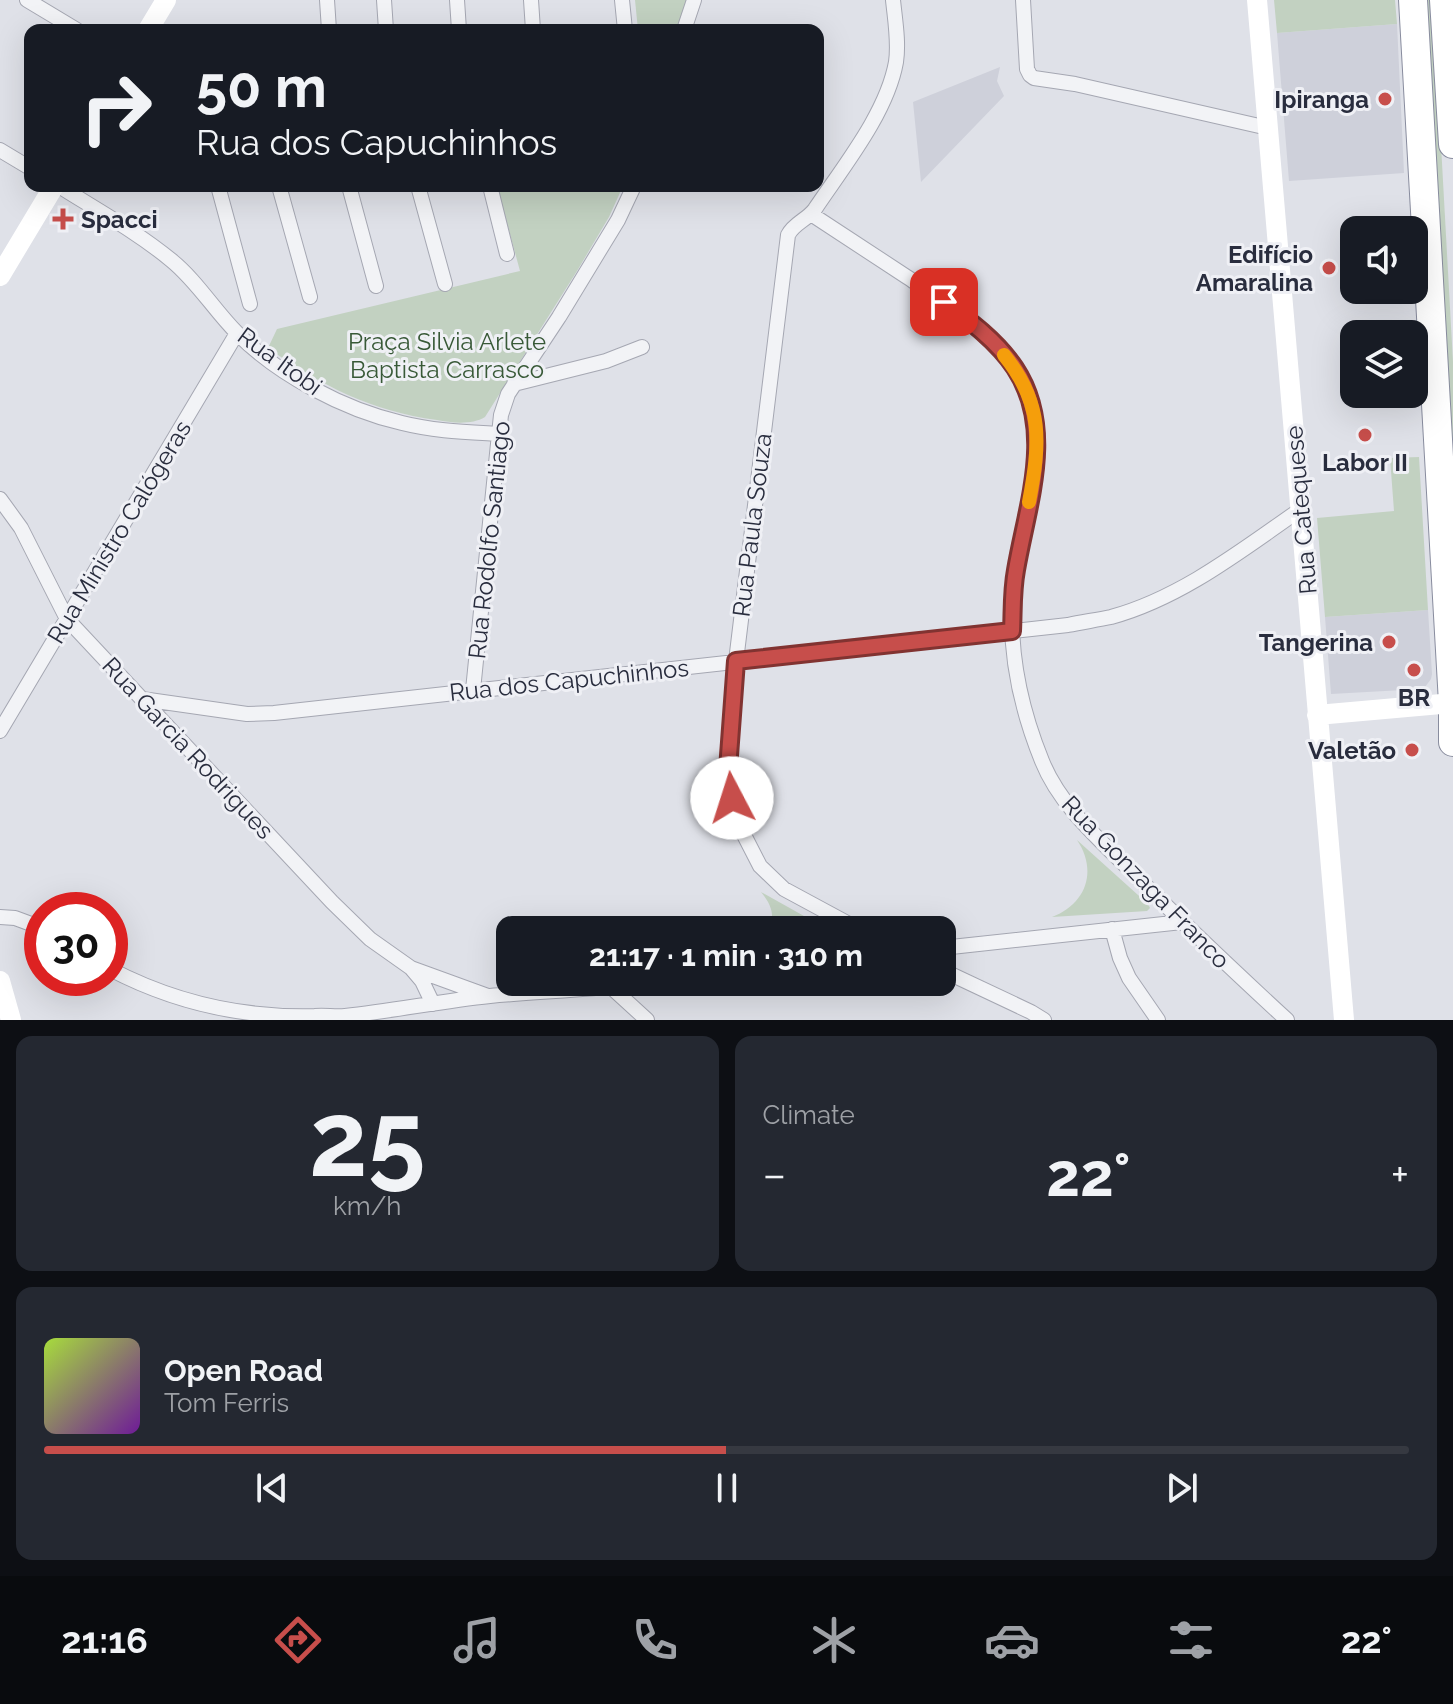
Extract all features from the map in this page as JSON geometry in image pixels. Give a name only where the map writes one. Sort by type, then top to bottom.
[{"type":"highway","points":[[1413,0],[1453,742]]},
{"type":"highway","points":[[1444,0],[1453,144]]},
{"type":"main road","points":[[152,24],[166,0]]},
{"type":"main road","name":"Rua Catequese","points":[[1257,0],[1344,1020]]},
{"type":"main road","points":[[0,276],[53,192]]},
{"type":"main road","points":[[1317,715],[1453,703]]},
{"type":"main road","points":[[0,981],[11,1020]]},
{"type":"street","points":[[27,0],[67,24]]},
{"type":"street","points":[[327,0],[329,24]]},
{"type":"street","points":[[384,0],[386,24]]},
{"type":"street","points":[[457,0],[459,24]]},
{"type":"street","points":[[531,0],[533,24]]},
{"type":"street","points":[[622,0],[624,24]]},
{"type":"street","points":[[686,24],[694,0]]},
{"type":"street","name":"Rua Paula Souza","points":[[834,916],[784,889],[760,866],[736,815],[728,769],[736,661],[788,235],[792,228],[811,214],[871,125],[890,84],[897,50],[893,0]]},
{"type":"street","points":[[1023,0],[1027,69],[1034,78],[1075,84],[1268,128]]},
{"type":"street","points":[[0,150],[24,164]]},
{"type":"street","name":"Rua Itobi","points":[[67,192],[146,241],[173,262],[237,333],[272,362],[320,392],[402,423],[444,431],[499,434]]},
{"type":"street","points":[[220,192],[250,304]]},
{"type":"street","points":[[281,192],[310,297]]},
{"type":"street","points":[[351,192],[376,286]]},
{"type":"street","points":[[420,192],[445,284]]},
{"type":"street","points":[[492,192],[507,254]]},
{"type":"street","name":"Rua Rodolfo Santiago","points":[[473,690],[504,405],[514,384],[618,220],[631,192]]},
{"type":"street","name":"Rua Gonzaga Franco","points":[[811,214],[975,324],[1015,368],[1025,385],[1038,446],[1015,572],[1012,631],[1020,696],[1049,778],[1071,809],[1182,922],[1287,1020]]},
{"type":"street","name":"Rua Ministro Calógeras","points":[[0,731],[237,333]]},
{"type":"street","points":[[514,384],[606,361],[642,347]]},
{"type":"street","name":"Rua Garcia Rodrigues","points":[[0,499],[21,528],[67,619],[332,902],[370,939],[411,968],[422,981],[433,1004]]},
{"type":"street","name":"Rua dos Capuchinhos","points":[[142,699],[247,714],[274,713],[1068,625],[1111,617],[1149,603],[1195,580],[1301,509]]},
{"type":"street","points":[[0,917],[24,921]]},
{"type":"street","points":[[956,946],[1182,922]]},
{"type":"street","points":[[1112,929],[1129,978],[1158,1020]]},
{"type":"street","name":"Rua Garcia Rodrigues","points":[[411,968],[488,996]]},
{"type":"street","points":[[956,977],[1044,1020]]},
{"type":"street","points":[[128,978],[173,996],[252,1014],[296,1017],[342,1016],[496,995]]},
{"type":"street","points":[[621,996],[647,1020]]},
{"type":"shaded area","points":[[1397,24],[1404,173],[1289,181],[1277,33]]},
{"type":"shaded area","points":[[1000,67],[997,81],[1004,96],[921,182],[913,102]]},
{"type":"shaded area","points":[[1428,610],[1432,674],[1425,687],[1331,694],[1325,617]]},
{"type":"green space","points":[[635,0],[687,0],[680,24],[637,24]]},
{"type":"green space","points":[[1274,0],[1395,0],[1397,24],[1277,33]]},
{"type":"green space","points":[[1427,0],[1433,0],[1453,362],[1453,461]]},
{"type":"green space","name":"Praça Silvia Arlete Baptista Carrasco","points":[[499,192],[620,192],[577,271],[485,417],[474,421],[455,422],[413,416],[369,403],[328,385],[268,348],[277,329],[520,271]]},
{"type":"green space","points":[[1419,457],[1428,610],[1325,617],[1317,518],[1394,511],[1390,458]]},
{"type":"green space","points":[[1077,840],[1150,908],[1147,911],[1052,917],[1073,904],[1085,885],[1087,863]]},
{"type":"green space","points":[[761,892],[804,916],[772,916]]},
{"type":"slow traffic","points":[[1004,355],[1025,385],[1037,435],[1029,502]]},
{"type":"place","name":"Ipiranga","points":[[1385,99]]},
{"type":"place","name":"Spacci","points":[[63,219]]},
{"type":"place","name":"Edifício Amaralina","points":[[1329,268]]},
{"type":"place","name":"Labor II","points":[[1365,435]]},
{"type":"place","name":"Tangerina","points":[[1389,642]]},
{"type":"place","name":"BR","points":[[1414,670]]},
{"type":"place","name":"Valetão","points":[[1412,750]]},
{"type":"route","points":[[732,798],[728,769],[736,661],[1012,631],[1015,572],[1038,446],[1034,418],[1025,385],[998,346],[975,324],[944,302]]}]
